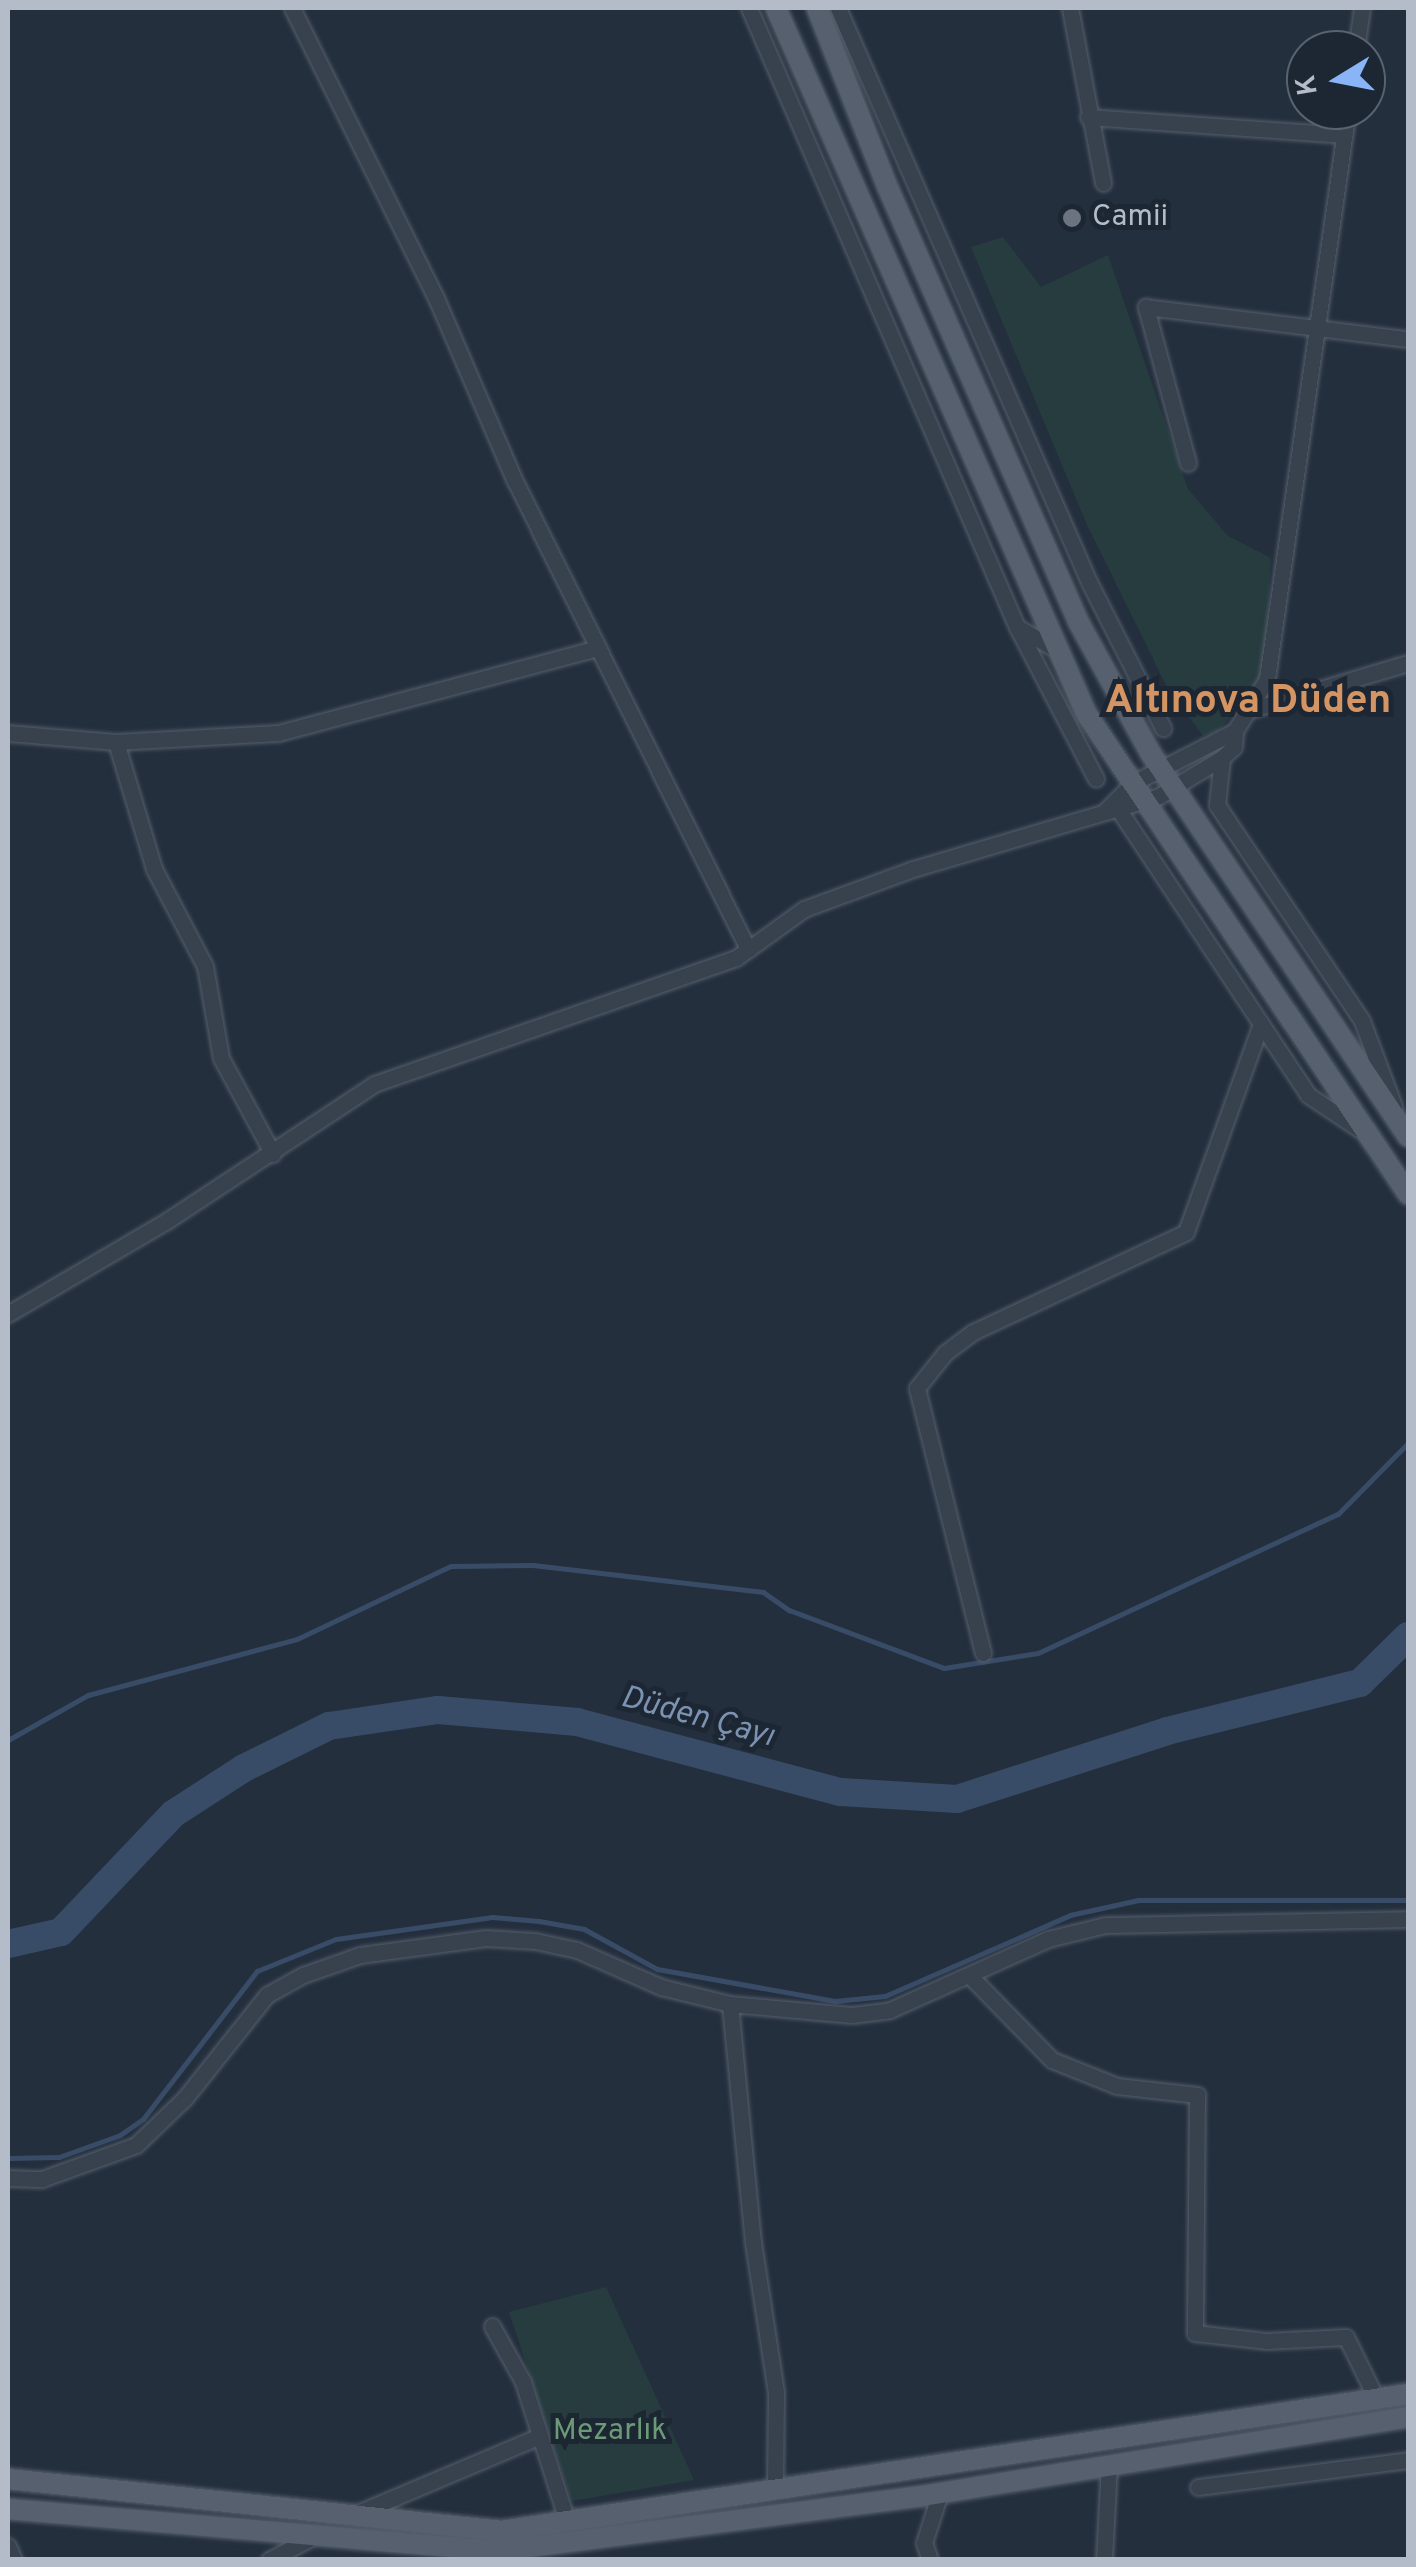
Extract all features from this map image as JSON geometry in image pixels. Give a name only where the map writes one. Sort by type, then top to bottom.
[{"type":"main road","points":[[776,8],[1086,713],[1408,1194]]},
{"type":"main road","points":[[817,8],[888,188],[1079,624],[1162,770],[1404,1130]]},
{"type":"main road","points":[[498,2547],[568,2521],[1408,2394]]},
{"type":"main road","points":[[8,2508],[324,2532],[442,2554],[940,2493],[1408,2417]]},
{"type":"main road","points":[[8,2479],[470,2528],[498,2547]]},
{"type":"street","points":[[292,8],[598,648],[748,949]]},
{"type":"street","points":[[749,8],[1017,628],[1096,779]]},
{"type":"street","points":[[838,8],[1088,582],[1163,728]]},
{"type":"street","points":[[1070,8],[1103,183]]},
{"type":"street","points":[[1088,117],[1344,135]]},
{"type":"street","points":[[8,1314],[273,1154],[374,1084],[748,949],[804,909],[1112,811],[1162,770],[1235,731],[1267,679],[1345,130]]},
{"type":"street","points":[[1188,463],[1146,307],[1318,324],[1408,339]]},
{"type":"street","points":[[1079,624],[1088,582]]},
{"type":"street","points":[[1017,628],[1057,650]]},
{"type":"street","points":[[8,733],[116,742],[278,732],[598,648]]},
{"type":"street","points":[[1250,710],[1408,664]]},
{"type":"street","points":[[1139,792],[1175,789],[1234,747],[1235,731]]},
{"type":"street","points":[[116,742],[154,869],[205,966],[221,1058],[273,1154]]},
{"type":"street","points":[[1222,758],[1217,806],[1362,1021],[1404,1130]]},
{"type":"street","points":[[1112,811],[1308,1095],[1367,1134]]},
{"type":"street","points":[[983,1653],[917,1388],[945,1353],[973,1332],[1186,1232],[1261,1024]]},
{"type":"street","points":[[8,2178],[42,2179],[136,2146],[185,2098],[267,1996],[302,1974],[360,1955],[486,1938],[535,1941],[577,1950],[662,1987],[730,2004],[852,2016],[890,2010],[971,1977],[1048,1939],[1105,1925],[1408,1919]]},
{"type":"street","points":[[971,1977],[1052,2060],[1117,2086],[1197,2096],[1195,2333],[1266,2341],[1346,2337],[1377,2400]]},
{"type":"street","points":[[730,2004],[753,2242],[776,2392],[776,2488]]},
{"type":"street","points":[[492,2326],[523,2382],[568,2521]]},
{"type":"street","points":[[353,2515],[540,2436]]},
{"type":"street","points":[[1198,2486],[1408,2460]]},
{"type":"street","points":[[1104,2560],[1109,2466]]},
{"type":"street","points":[[930,2560],[924,2543],[940,2493]]},
{"type":"street","points":[[442,2554],[470,2528]]},
{"type":"street","points":[[269,2560],[324,2532]]},
{"type":"street","points":[[8,2546],[14,2560]]},
{"type":"green space","points":[[1003,237],[1041,287],[1108,255],[1188,489],[1228,536],[1271,558],[1265,675],[1218,731],[1203,736],[1168,689],[1087,525],[971,247]]},
{"type":"green space","name":"Mezarlık","points":[[606,2287],[694,2480],[572,2501],[509,2312]]},
{"type":"waterway","points":[[8,1740],[88,1695],[297,1639],[451,1566],[533,1565],[763,1592],[789,1610],[944,1668],[1038,1653],[1338,1514],[1408,1443]]},
{"type":"waterway","name":"Düden Çayı","points":[[8,1944],[61,1932],[173,1814],[244,1768],[329,1726],[438,1710],[577,1722],[841,1792],[957,1799],[1167,1731],[1360,1683],[1408,1636]]},
{"type":"waterway","points":[[8,2158],[59,2157],[120,2135],[143,2119],[257,1971],[336,1939],[492,1917],[539,1921],[584,1929],[657,1969],[835,2001],[885,1996],[1070,1915],[1138,1900],[1408,1900]]},
{"type":"place","name":"Camii","points":[[1072,218]]},
{"type":"district","name":"Altınova Düden","points":[[1248,702]]}]
